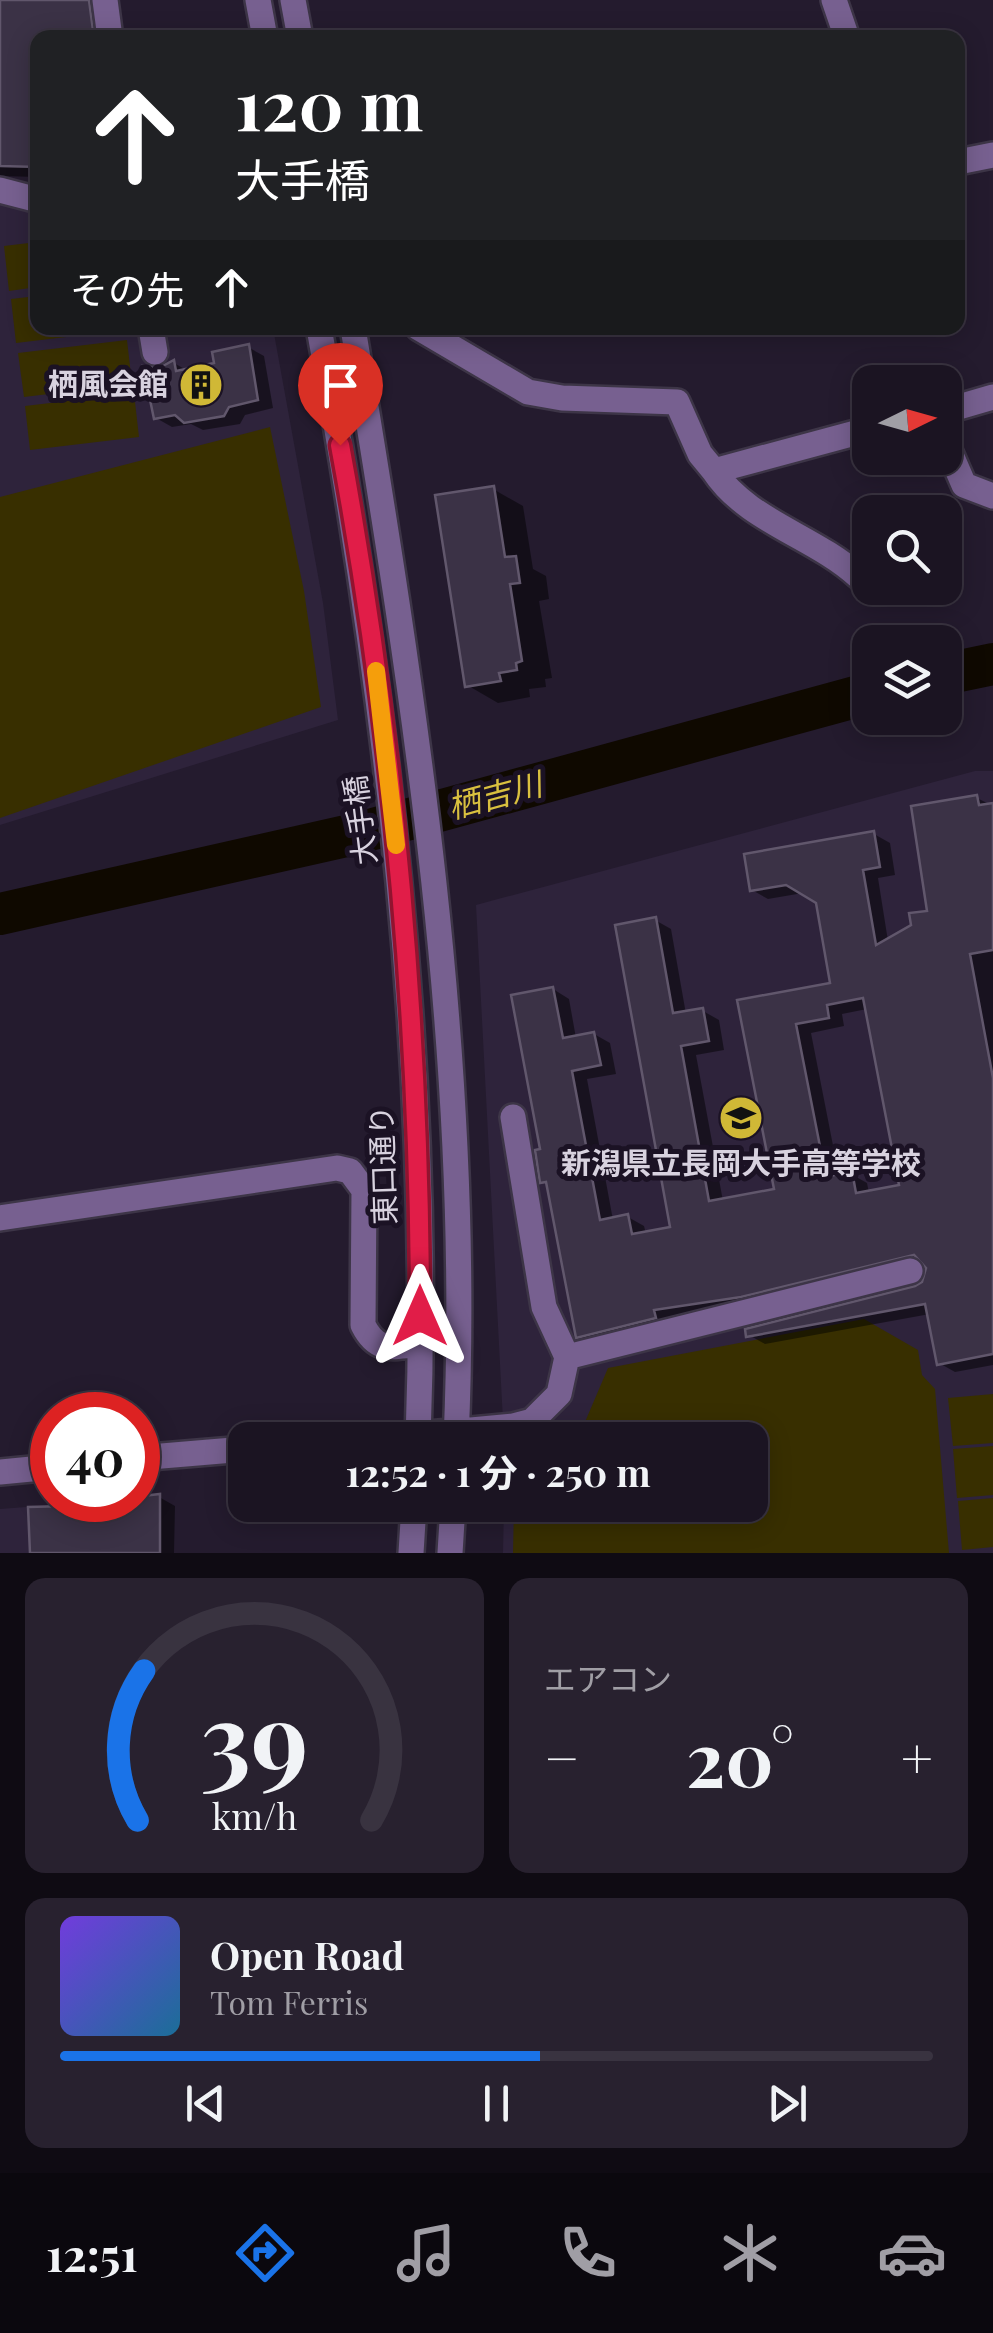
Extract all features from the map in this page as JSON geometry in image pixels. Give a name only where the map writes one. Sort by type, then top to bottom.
[{"type":"street","points":[[105,0],[109,30]]},
{"type":"street","points":[[258,0],[264,30]]},
{"type":"street","points":[[293,0],[299,30]]},
{"type":"street","points":[[834,0],[844,30]]},
{"type":"street","points":[[965,160],[993,154]]},
{"type":"street","points":[[0,190],[30,198]]},
{"type":"street","name":"大手橋","points":[[319,335],[370,622],[401,888]]},
{"type":"street","points":[[354,335],[418,736],[435,880],[454,1126],[456,1422]]},
{"type":"street","points":[[430,335],[528,392],[562,398],[677,402],[700,454],[738,499],[836,557],[852,571]]},
{"type":"street","points":[[962,406],[993,397]]},
{"type":"street","points":[[714,471],[852,433]]},
{"type":"street","points":[[960,475],[964,485],[993,496]]},
{"type":"street","name":"東口通り","points":[[401,888],[415,1093],[418,1422]]},
{"type":"street","points":[[512,1117],[544,1308],[568,1357],[559,1394],[527,1422]]},
{"type":"street","points":[[0,1218],[337,1168],[350,1171],[364,1190],[363,1325],[371,1342],[382,1348],[420,1344]]},
{"type":"street","points":[[568,1357],[910,1271]]},
{"type":"street","points":[[160,1456],[228,1451]]},
{"type":"street","points":[[0,1472],[30,1469]]},
{"type":"street","points":[[411,1553],[413,1522]]},
{"type":"street","points":[[450,1553],[451,1522]]},
{"type":"shaded area","points":[[0,201],[30,208],[30,335],[274,335],[323,603],[338,720],[0,825]]},
{"type":"shaded area","points":[[30,243],[30,288],[9,291],[4,246]]},
{"type":"shaded area","points":[[30,297],[30,335],[83,335],[16,343],[11,299]]},
{"type":"shaded area","points":[[127,340],[132,384],[24,397],[18,353]]},
{"type":"shaded area","points":[[134,393],[139,437],[30,450],[25,406]]},
{"type":"shaded area","points":[[270,427],[304,591],[321,707],[0,818],[0,497]]},
{"type":"shaded area","name":"新潟県立長岡大手高等学校","points":[[975,771],[993,771],[993,1553],[503,1553],[504,1522],[768,1522],[768,1422],[503,1422],[476,905]]},
{"type":"shaded area","points":[[864,1319],[918,1350],[922,1375],[935,1389],[949,1553],[513,1553],[514,1522],[768,1522],[768,1422],[585,1422],[608,1368]]},
{"type":"shaded area","points":[[993,1394],[993,1443],[953,1446],[948,1398]]},
{"type":"shaded area","points":[[993,1446],[993,1495],[957,1498],[953,1449]]},
{"type":"shaded area","points":[[993,1498],[993,1547],[962,1550],[958,1501]]},
{"type":"shaded area","points":[[30,1507],[30,1522],[105,1522],[107,1553],[0,1553],[0,1509]]},
{"type":"building","points":[[0,0],[89,0],[93,30],[30,30],[30,167],[0,166]]},
{"type":"building","name":"栖風会館","points":[[249,344],[258,400],[229,407],[224,416],[184,423],[175,415],[154,419],[143,366],[159,368],[174,360],[176,371],[214,363],[212,352]]},
{"type":"building","points":[[494,486],[505,557],[516,556],[520,583],[510,584],[522,661],[516,663],[517,670],[499,673],[501,681],[465,687],[435,495]]},
{"type":"building","points":[[977,795],[979,805],[993,803],[993,950],[970,954],[993,1078],[993,1354],[937,1365],[925,1304],[746,1337],[745,1329],[915,1286],[922,1282],[926,1268],[914,1255],[741,1297],[654,1310],[656,1318],[576,1338],[546,1182],[540,1183],[535,1150],[540,1149],[511,995],[553,987],[563,1038],[594,1032],[601,1065],[572,1071],[600,1220],[628,1214],[632,1234],[670,1227],[615,925],[656,917],[673,1013],[703,1008],[709,1041],[681,1046],[709,1201],[774,1189],[737,1000],[830,983],[816,903],[786,885],[750,891],[744,854],[874,831],[880,867],[863,870],[876,945],[911,925],[909,913],[927,911],[911,806]],"holes":[[[863,998],[899,1185],[856,1193],[852,1171],[826,1177],[796,1024],[829,1018],[827,1005]]]},
{"type":"building","points":[[28,1507],[30,1522],[160,1522],[160,1553],[30,1553]]},
{"type":"waterway","name":"栖吉川","points":[[962,670],[993,664]]},
{"type":"waterway","name":"栖吉川","points":[[0,914],[355,834],[852,698]]},
{"type":"slow traffic","points":[[376,671],[396,845]]},
{"type":"place","name":"栖風会館","points":[[201,385]]},
{"type":"place","name":"新潟県立長岡大手高等学校","points":[[741,1118]]},
{"type":"route","points":[[340,445],[370,622],[401,888],[415,1093],[420,1316]]}]
